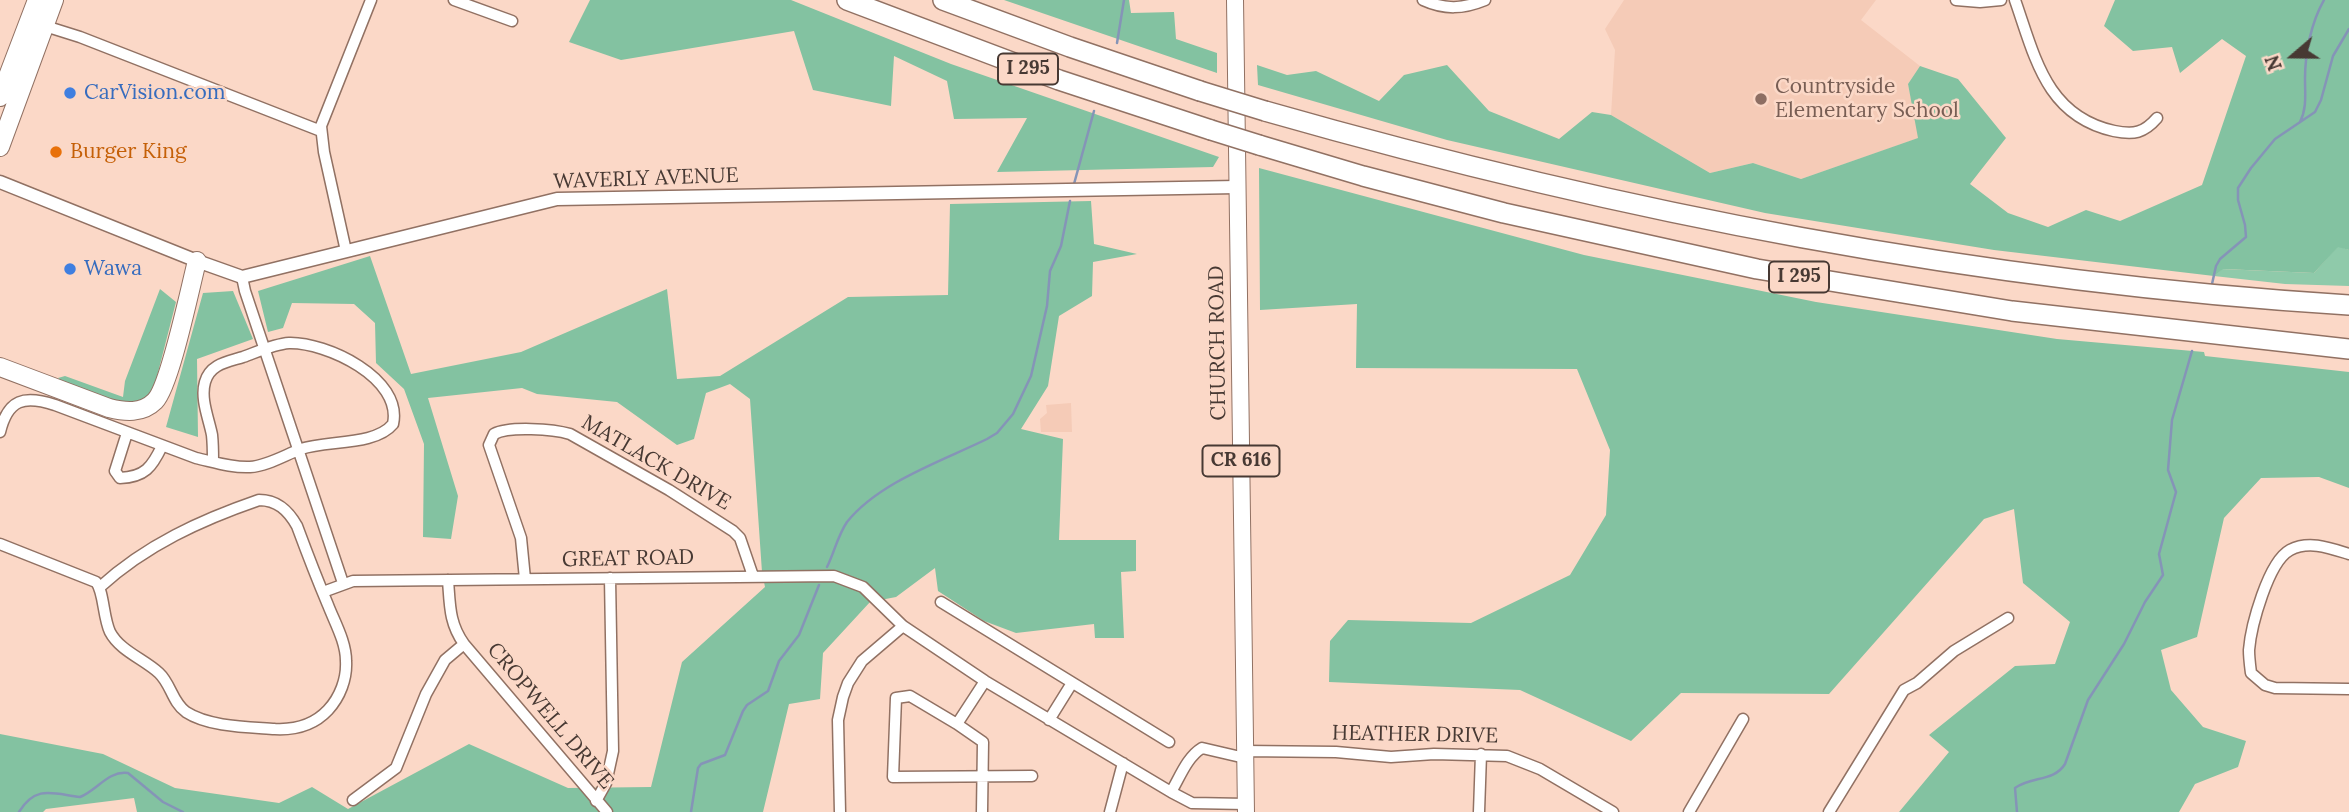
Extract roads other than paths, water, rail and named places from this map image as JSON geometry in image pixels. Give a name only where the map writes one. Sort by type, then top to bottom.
[{"type":"highway","points":[[0,97],[37,0]]},
{"type":"highway","points":[[0,147],[54,0]]},
{"type":"highway","name":"I 295","points":[[847,0],[1059,80],[1211,130],[1363,176],[1528,219],[1757,269],[2012,311],[2349,349]]},
{"type":"highway","name":"I 295","points":[[943,0],[1044,38],[1265,111],[1433,158],[1568,191],[1816,241],[1939,261],[2208,295],[2349,305]]},
{"type":"highway","points":[[0,367],[123,412],[145,408],[162,392],[197,261]]},
{"type":"main road","name":"CHURCH ROAD","points":[[1234,0],[1246,808]]},
{"type":"street","points":[[346,251],[321,131],[323,119],[371,0]]},
{"type":"street","points":[[454,0],[512,21]]},
{"type":"street","points":[[1423,0],[1445,7],[1466,8],[1485,0]]},
{"type":"street","points":[[1956,0],[2001,0]]},
{"type":"street","points":[[2015,0],[2040,72],[2055,96],[2070,111],[2087,123],[2118,132],[2135,133],[2147,130],[2157,118]]},
{"type":"street","points":[[45,26],[80,37],[321,131]]},
{"type":"street","points":[[0,182],[242,277],[343,583],[323,592]]},
{"type":"street","name":"WAVERLY AVENUE","points":[[242,277],[557,199],[1237,187]]},
{"type":"street","points":[[0,432],[5,413],[11,406],[18,402],[35,400],[213,462],[251,467],[300,449],[384,433],[393,424],[394,409],[374,377],[349,360],[317,348],[284,344],[215,366],[205,382],[204,397],[213,462]]},
{"type":"street","name":"MATLACK DRIVE","points":[[525,579],[523,547],[489,444],[494,434],[505,430],[561,431],[570,434],[669,490],[740,538],[753,576]]},
{"type":"street","points":[[127,432],[115,471],[120,478],[131,478],[152,466],[162,446]]},
{"type":"street","points":[[0,546],[90,579],[100,587],[103,612],[112,636],[159,672],[186,712],[215,722],[284,729],[306,725],[328,710],[343,684],[346,660],[342,638],[292,517],[277,503],[268,500],[250,503],[194,525],[149,550],[100,587]]},
{"type":"street","points":[[2349,554],[2324,546],[2309,545],[2288,551],[2266,582],[2249,649],[2250,673],[2264,685],[2275,688],[2349,689]]},
{"type":"street","name":"GREAT ROAD","points":[[343,583],[834,576],[863,587],[903,626],[985,681],[1171,792],[1192,803],[1246,808]]},
{"type":"street","points":[[596,801],[606,783],[613,751],[610,578]]},
{"type":"street","name":"CROPWELL DRIVE","points":[[449,580],[449,611],[453,626],[464,644],[607,812]]},
{"type":"street","points":[[941,602],[1169,742]]},
{"type":"street","points":[[1829,812],[1904,690],[1917,683],[1954,651],[2008,618]]},
{"type":"street","points":[[840,812],[838,728],[843,697],[848,683],[862,661],[903,626]]},
{"type":"street","points":[[353,800],[396,768],[426,694],[445,660],[464,644]]},
{"type":"street","points":[[957,724],[985,681]]},
{"type":"street","points":[[1049,720],[1072,683]]},
{"type":"street","points":[[982,812],[982,777],[983,742],[910,696],[896,698],[893,777],[982,777],[1032,776]]},
{"type":"street","points":[[1689,812],[1743,719]]},
{"type":"street","points":[[1171,792],[1188,761],[1202,748],[1245,755]]},
{"type":"street","name":"HEATHER DRIVE","points":[[1245,755],[1336,752],[1391,757],[1481,754],[1507,756],[1529,764],[1613,812]]},
{"type":"street","points":[[1479,812],[1481,754]]},
{"type":"street","points":[[1110,812],[1123,763]]},
{"type":"waterway","points":[[1117,43],[1124,0]]},
{"type":"waterway","points":[[2300,122],[2305,106],[2305,69],[2312,28],[2324,0]]},
{"type":"waterway","points":[[2212,284],[2220,259],[2246,237],[2238,188],[2275,139],[2315,112],[2333,56],[2349,29]]},
{"type":"waterway","points":[[1074,184],[1094,111]]},
{"type":"waterway","points":[[827,567],[844,527],[860,508],[893,484],[997,433],[1013,414],[1031,376],[1047,306],[1050,271],[1061,246],[1070,201]]},
{"type":"waterway","points":[[2017,812],[2015,788],[2055,774],[2065,764],[2088,700],[2163,575],[2159,554],[2176,492],[2168,470],[2172,420],[2192,351]]},
{"type":"waterway","points":[[691,812],[698,768],[701,764],[725,755],[747,705],[768,691],[779,661],[799,635],[819,585]]},
{"type":"waterway","points":[[19,812],[25,803],[39,794],[80,797],[121,773],[128,773],[163,802],[183,812]]},
{"type":"place","name":"CarVision.com","points":[[70,93]]},
{"type":"place","name":"Countryside Elementary School","points":[[1761,99]]},
{"type":"place","name":"Burger King","points":[[56,152]]},
{"type":"place","name":"Wawa","points":[[70,269]]}]
